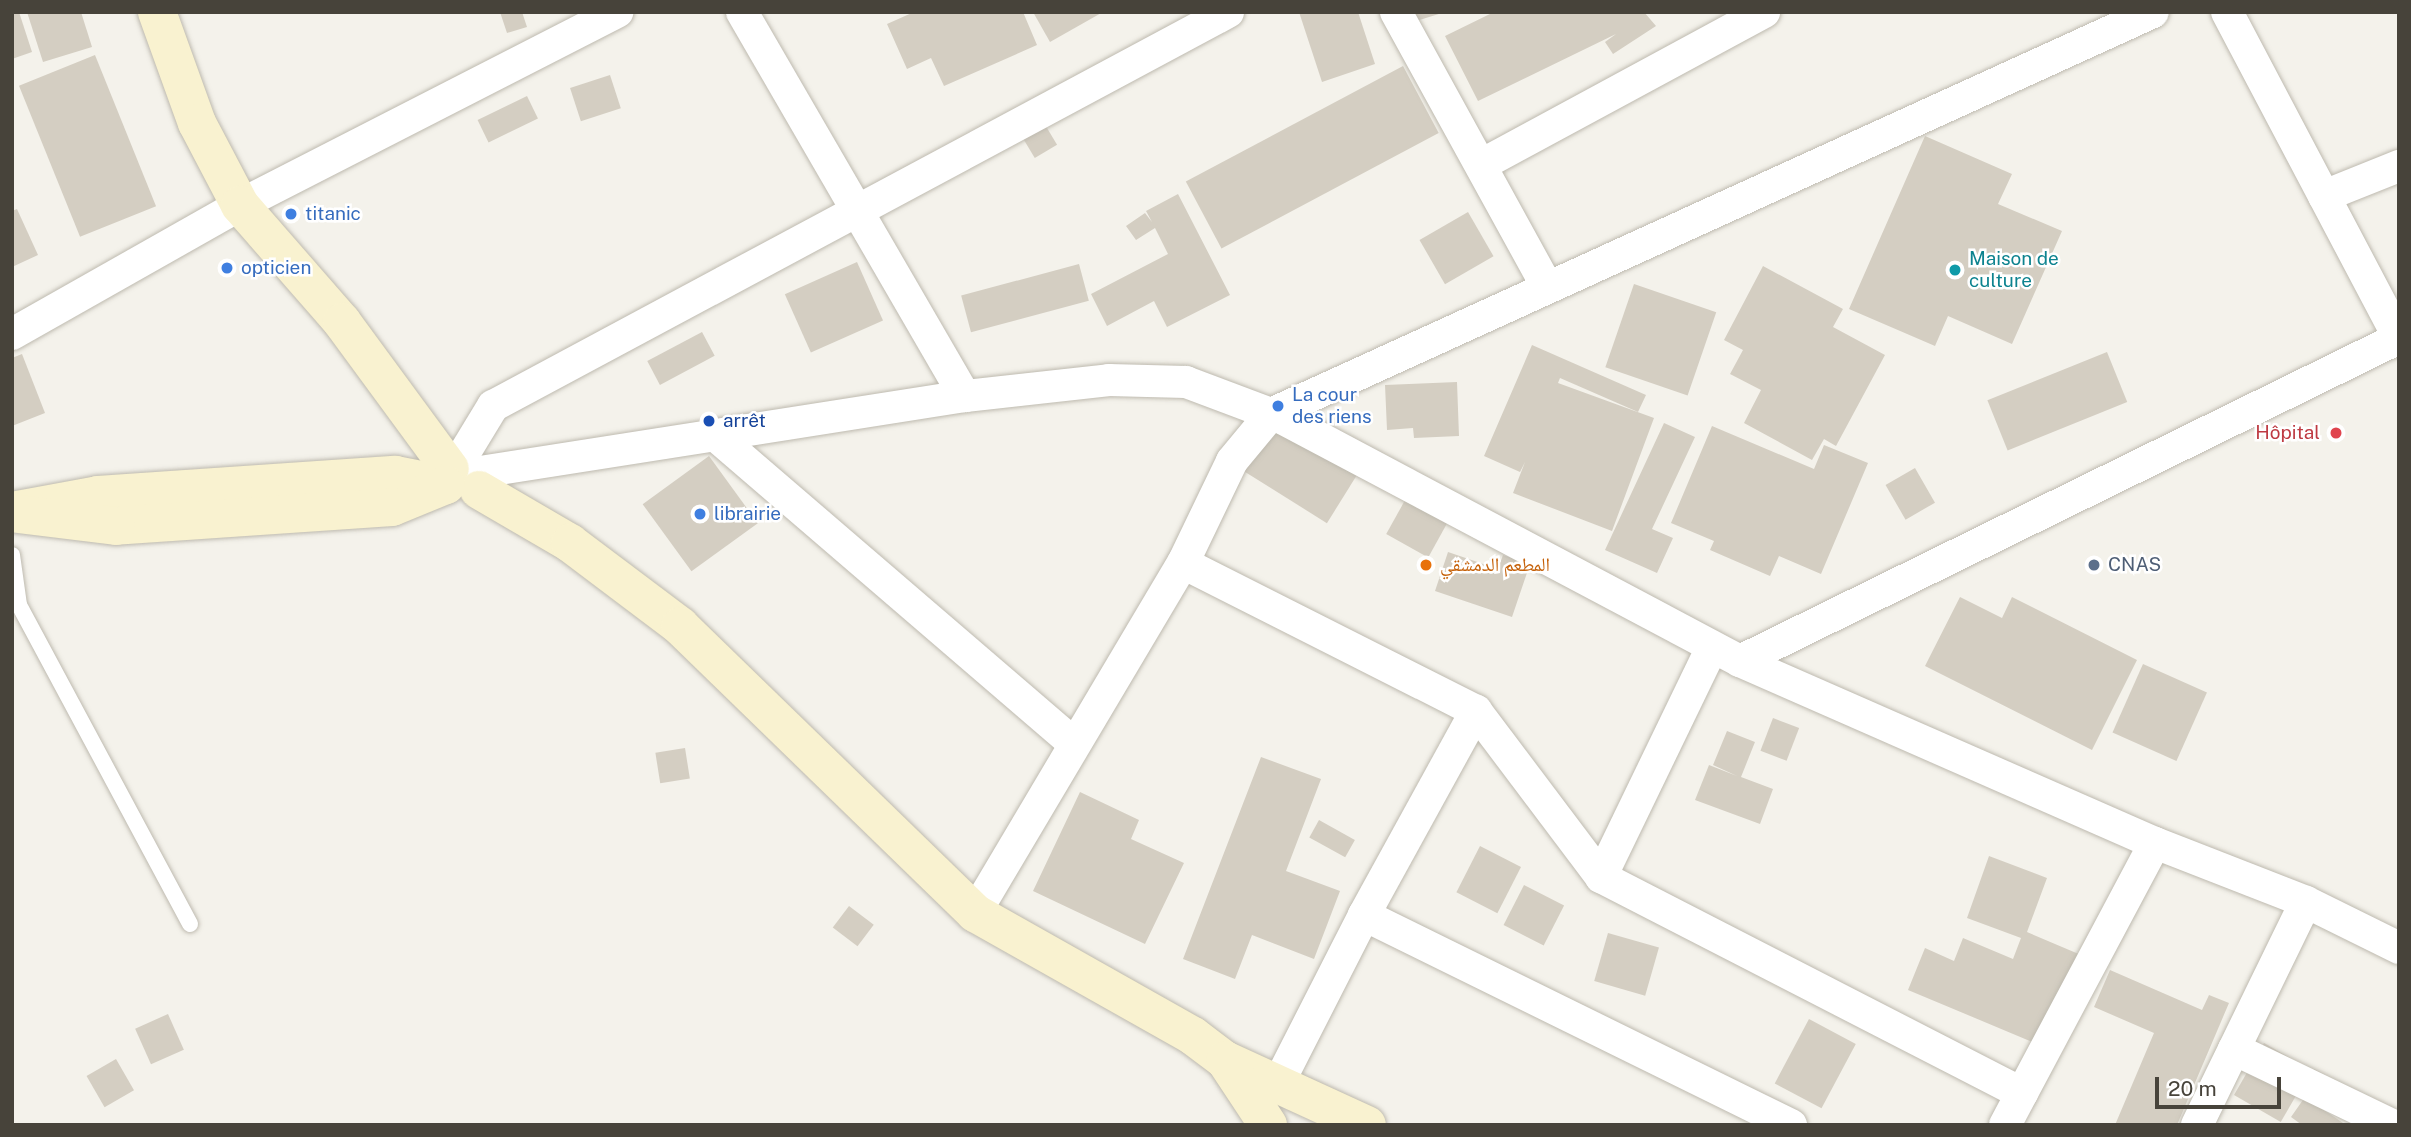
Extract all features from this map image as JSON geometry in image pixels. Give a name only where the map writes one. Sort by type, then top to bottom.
[{"type":"street","points":[[157,12],[197,123],[240,205],[342,322],[463,476],[570,543],[680,626],[975,913],[1193,1036],[1225,1060],[1367,1125]]},
{"type":"street","points":[[12,334],[240,205],[617,12]]},
{"type":"street","points":[[742,12],[965,396]]},
{"type":"street","points":[[463,476],[493,406],[856,209],[1228,12]]},
{"type":"street","points":[[1396,12],[1547,287]]},
{"type":"street","points":[[1480,165],[1764,12]]},
{"type":"street","points":[[975,913],[1073,743],[1183,563],[1232,461],[1271,414],[2153,12]]},
{"type":"street","points":[[1601,877],[1726,654],[2399,338],[2227,12]]},
{"type":"street","points":[[2324,196],[2399,166]]},
{"type":"street","points":[[12,512],[116,526],[392,508],[463,476],[715,435],[965,396],[1109,380],[1186,383],[1271,414],[1726,654],[2155,843],[2305,902],[2399,948]]},
{"type":"street","points":[[715,435],[1073,743]]},
{"type":"street","points":[[1183,563],[1476,711],[1601,877],[2022,1093]]},
{"type":"street","points":[[1278,1084],[1364,915],[1476,711]]},
{"type":"street","points":[[2006,1125],[2155,843]]},
{"type":"street","points":[[2197,1125],[2305,902]]},
{"type":"street","points":[[1364,915],[1791,1125]]},
{"type":"street","points":[[2234,1049],[2392,1125]]},
{"type":"street","points":[[1225,1060],[1268,1125]]},
{"type":"lane","points":[[12,555],[19,605],[190,924]]},
{"type":"building","points":[[12,12],[19,12],[32,52],[12,59]]},
{"type":"building","points":[[27,12],[81,12],[92,47],[43,62]]},
{"type":"building","points":[[500,12],[522,12],[527,27],[507,33]]},
{"type":"building","points":[[914,12],[1023,12],[1037,45],[944,86],[931,58],[907,69],[887,24]]},
{"type":"building","points":[[1033,12],[1103,12],[1050,42]]},
{"type":"building","points":[[1299,12],[1358,12],[1375,64],[1322,82]]},
{"type":"building","points":[[1410,12],[1442,12],[1442,13],[1413,22]]},
{"type":"building","points":[[1494,12],[1644,12],[1656,26],[1613,54],[1605,42],[1616,34],[1478,101],[1445,36]]},
{"type":"building","points":[[95,55],[156,206],[80,237],[19,86]]},
{"type":"building","points":[[1403,66],[1439,133],[1221,249],[1186,181]]},
{"type":"building","points":[[610,75],[621,108],[581,121],[570,88]]},
{"type":"building","points":[[527,96],[538,118],[489,143],[478,120]]},
{"type":"building","points":[[1038,113],[1057,145],[1035,158],[1016,126]]},
{"type":"building","name":"Maison de culture","points":[[1925,136],[2012,174],[1998,204],[2062,231],[2012,344],[1948,316],[1935,346],[1849,309]]},
{"type":"building","points":[[1178,194],[1230,295],[1167,327],[1154,301],[1107,326],[1091,294],[1168,254],[1155,228],[1136,240],[1126,226],[1145,213],[1152,222],[1146,211]]},
{"type":"building","points":[[17,209],[38,255],[12,267],[12,211]]},
{"type":"building","points":[[1468,212],[1494,256],[1445,284],[1420,240]]},
{"type":"building","points":[[857,262],[883,320],[811,353],[785,294]]},
{"type":"building","points":[[1079,264],[1089,301],[971,332],[961,296]]},
{"type":"building","points":[[1763,266],[1843,309],[1833,327],[1885,355],[1836,446],[1824,439],[1812,460],[1744,423],[1761,390],[1730,374],[1743,350],[1724,340]]},
{"type":"building","points":[[1634,284],[1716,312],[1688,396],[1605,367]]},
{"type":"building","points":[[702,332],[715,356],[660,385],[647,361]]},
{"type":"building","points":[[1532,345],[1646,395],[1638,412],[1560,378],[1558,383],[1654,418],[1612,531],[1513,493],[1525,462],[1520,472],[1484,456]]},
{"type":"building","points":[[2107,352],[2127,402],[2008,450],[1987,400]]},
{"type":"building","points":[[22,354],[45,413],[12,426],[12,358]]},
{"type":"building","points":[[1457,382],[1459,436],[1414,438],[1413,428],[1387,430],[1385,385]]},
{"type":"building","points":[[1270,418],[1358,473],[1327,523],[1239,468]]},
{"type":"building","points":[[1664,423],[1695,437],[1652,529],[1673,538],[1657,573],[1605,550]]},
{"type":"building","points":[[1712,426],[1814,469],[1824,445],[1868,463],[1821,574],[1779,556],[1770,576],[1710,550],[1714,541],[1671,523]]},
{"type":"building","name":"librairie","points":[[709,456],[758,523],[691,571],[643,504]]},
{"type":"building","points":[[1915,468],[1935,503],[1906,520],[1886,485]]},
{"type":"building","points":[[1409,493],[1451,516],[1428,557],[1386,534]]},
{"type":"building","points":[[1448,552],[1498,569],[1503,555],[1530,564],[1512,617],[1435,591]]},
{"type":"building","points":[[1960,597],[2002,618],[2012,597],[2137,660],[2092,750],[1925,666]]},
{"type":"building","points":[[2143,664],[2207,692],[2176,761],[2112,733]]},
{"type":"building","points":[[1773,718],[1799,728],[1787,761],[1760,751]]},
{"type":"building","points":[[1727,731],[1755,742],[1741,777],[1773,789],[1760,824],[1695,800],[1709,765],[1737,776],[1713,765]]},
{"type":"building","points":[[685,748],[690,779],[660,783],[655,753]]},
{"type":"building","points":[[1261,757],[1321,779],[1286,871],[1340,891],[1314,959],[1252,935],[1235,979],[1183,959]]},
{"type":"building","points":[[1080,792],[1139,820],[1131,839],[1184,863],[1145,944],[1033,891]]},
{"type":"building","points":[[1319,820],[1355,840],[1345,857],[1309,837]]},
{"type":"building","points":[[1480,846],[1521,867],[1497,913],[1456,892]]},
{"type":"building","points":[[1989,856],[2047,878],[2027,932],[2081,955],[2042,1046],[1908,990],[1925,948],[1954,961],[1963,938],[2013,959],[2021,938],[1967,918]]},
{"type":"building","points":[[1524,885],[1564,905],[1544,946],[1504,925]]},
{"type":"building","points":[[849,906],[874,925],[858,946],[833,928]]},
{"type":"building","points":[[1608,933],[1659,948],[1645,996],[1594,981]]},
{"type":"building","points":[[2110,970],[2202,1010],[2209,995],[2229,1003],[2177,1125],[2115,1125],[2154,1033],[2094,1007]]},
{"type":"building","points":[[168,1014],[184,1050],[151,1064],[135,1029]]},
{"type":"building","points":[[1809,1019],[1856,1044],[1822,1108],[1775,1083]]},
{"type":"building","points":[[2264,1043],[2311,1070],[2281,1122],[2234,1095]]},
{"type":"building","points":[[116,1059],[134,1090],[105,1107],[87,1076]]},
{"type":"building","points":[[2314,1069],[2361,1094],[2308,1099],[2346,1125],[2302,1125],[2291,1117],[2305,1097],[2301,1095]]},
{"type":"place","name":"titanic","points":[[291,214]]},
{"type":"place","name":"opticien","points":[[227,268]]},
{"type":"place","name":"Maison de culture","points":[[1955,270]]},
{"type":"place","name":"La cour des riens","points":[[1278,406]]},
{"type":"place","name":"arrêt","points":[[709,421]]},
{"type":"place","name":"Hôpital","points":[[2336,433]]},
{"type":"place","name":"librairie","points":[[700,514]]},
{"type":"place","name":"المطعم الدمشقي","points":[[1426,565]]},
{"type":"place","name":"CNAS","points":[[2094,565]]}]
